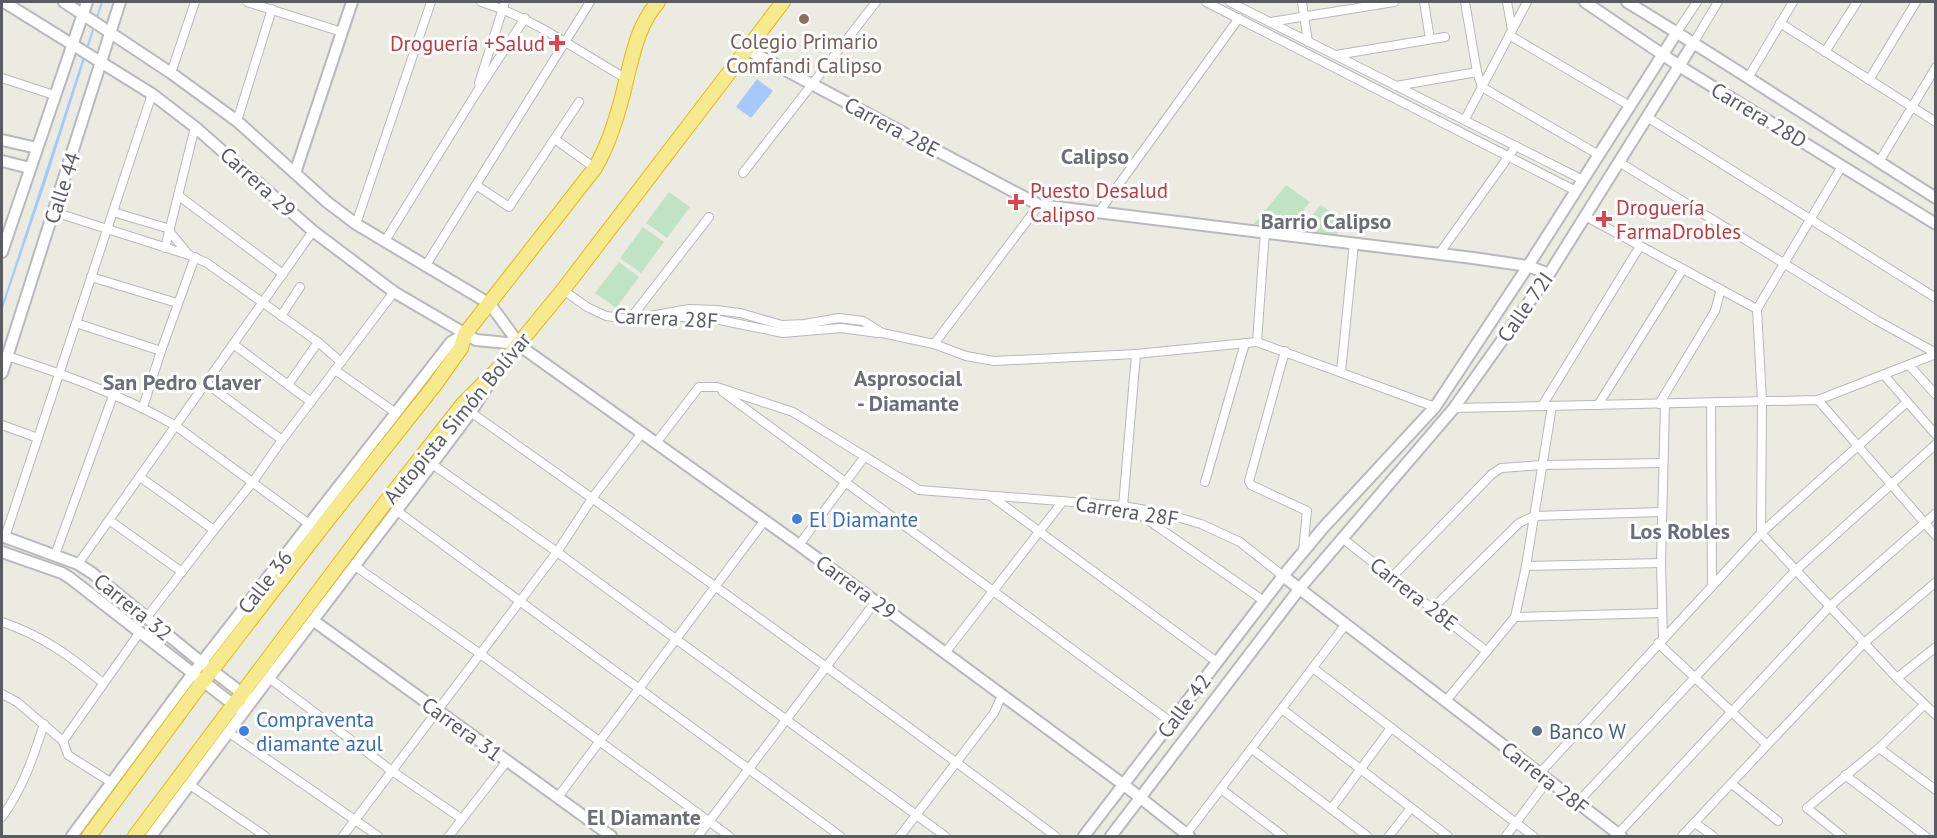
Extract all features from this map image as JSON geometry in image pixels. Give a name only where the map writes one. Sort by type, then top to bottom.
[{"type":"highway","name":"Autopista Simón Bolívar","points":[[135,837],[203,757],[466,409],[563,290],[783,2]]},
{"type":"highway","name":"Autopista Simón Bolívar","points":[[89,837],[134,778],[203,672],[283,569],[434,386],[461,348],[465,334],[595,168],[607,148],[634,46],[654,3]]},
{"type":"highway","points":[[132,758],[134,778]]},
{"type":"street","name":"Carrera 29","points":[[4,2],[152,94],[195,127],[313,231],[394,292],[476,340],[519,344]]},
{"type":"street","name":"Carrera 29","points":[[64,2],[85,8],[109,30],[237,121],[327,202],[356,224],[490,304],[519,344],[799,545],[1124,785],[1187,836]]},
{"type":"street","name":"Calle 44","points":[[2,373],[109,30],[120,2]]},
{"type":"street","points":[[171,73],[195,2]]},
{"type":"street","points":[[247,2],[342,32]]},
{"type":"street","points":[[295,173],[352,2]]},
{"type":"street","points":[[356,224],[431,2]]},
{"type":"street","points":[[481,2],[504,5],[627,79]]},
{"type":"street","points":[[426,265],[590,2]]},
{"type":"street","points":[[742,173],[876,2]]},
{"type":"street","points":[[1206,2],[1576,191]]},
{"type":"street","points":[[1230,2],[1394,87],[1465,119],[1583,180]]},
{"type":"street","points":[[1302,2],[1308,42]]},
{"type":"street","points":[[1270,22],[1394,2]]},
{"type":"street","points":[[1424,2],[1430,39]]},
{"type":"street","points":[[1465,2],[1477,72],[1482,87],[1599,155]]},
{"type":"street","points":[[1507,2],[1511,32]]},
{"type":"street","points":[[1465,119],[1527,2]]},
{"type":"street","name":"Carrera 28D","points":[[1585,2],[1678,66],[1935,224]]},
{"type":"street","name":"Carrera 28D","points":[[1628,2],[1694,42],[1935,198]]},
{"type":"street","name":"Calle 72I","points":[[1283,576],[1302,552],[1435,406],[1528,266],[1697,2]]},
{"type":"street","name":"Calle 72I","points":[[1300,588],[1454,408],[1549,274],[1718,2]]},
{"type":"street","points":[[1748,78],[1794,2]]},
{"type":"street","points":[[1825,52],[1857,2]]},
{"type":"street","points":[[1869,80],[1916,2]]},
{"type":"street","points":[[475,95],[504,5]]},
{"type":"street","name":"Calle 44","points":[[2,250],[85,8]]},
{"type":"street","points":[[237,121],[272,9]]},
{"type":"street","points":[[385,241],[525,18]]},
{"type":"street","points":[[1099,212],[1239,18]]},
{"type":"street","points":[[1780,23],[1935,122]]},
{"type":"street","points":[[1511,32],[1630,106]]},
{"type":"street","points":[[1336,56],[1445,37]]},
{"type":"street","name":"Carrera 28E","points":[[746,49],[1040,205]]},
{"type":"street","points":[[1879,162],[1935,67]]},
{"type":"street","points":[[1394,87],[1477,72]]},
{"type":"street","points":[[2,78],[54,95]]},
{"type":"street","points":[[3,537],[152,94]]},
{"type":"street","points":[[476,185],[509,207],[579,102]]},
{"type":"street","points":[[1647,117],[1809,221],[1935,298]]},
{"type":"street","points":[[165,248],[195,127]]},
{"type":"street","points":[[2,140],[37,148]]},
{"type":"street","points":[[555,140],[595,168]]},
{"type":"street","points":[[6,162],[18,155],[16,144]]},
{"type":"street","points":[[1439,254],[1516,146]]},
{"type":"street","points":[[6,162],[30,168]]},
{"type":"street","points":[[1618,162],[1876,320],[1935,353]]},
{"type":"street","points":[[1842,166],[1757,309],[1762,401],[1761,533],[1897,678],[1935,715]]},
{"type":"street","points":[[179,196],[283,274]]},
{"type":"street","points":[[934,344],[1040,205],[1265,231],[1528,266],[1549,274]]},
{"type":"street","points":[[54,212],[192,256],[207,263],[318,342],[341,362]]},
{"type":"street","points":[[113,212],[170,230],[192,256]]},
{"type":"street","points":[[1585,216],[1757,309]]},
{"type":"street","points":[[630,319],[709,217]]},
{"type":"street","points":[[78,564],[313,231]]},
{"type":"street","points":[[1265,231],[1257,342],[1435,406]]},
{"type":"street","points":[[1341,372],[1354,243]]},
{"type":"street","points":[[1542,406],[1640,246]]},
{"type":"street","points":[[143,407],[192,256]]},
{"type":"street","points":[[1598,405],[1683,269]]},
{"type":"street","points":[[91,277],[177,303]]},
{"type":"street","points":[[281,316],[300,287]]},
{"type":"street","points":[[1720,289],[1715,311],[1662,404],[1660,641],[1694,678],[1767,745]]},
{"type":"street","name":"Carrera 28F","points":[[563,290],[587,307],[606,316],[630,319],[689,309],[740,313],[782,325],[805,324],[839,318],[863,321],[882,333],[934,344],[966,356],[994,361],[1136,354],[1257,342]]},
{"type":"street","points":[[147,617],[252,483],[394,292]]},
{"type":"street","points":[[76,323],[161,351]]},
{"type":"street","name":"Calle 36","points":[[283,569],[309,524],[451,342],[465,334]]},
{"type":"street","points":[[288,385],[318,342]]},
{"type":"street","points":[[1204,482],[1245,343]]},
{"type":"street","points":[[233,344],[311,402]]},
{"type":"street","points":[[1286,351],[1249,481],[1251,485],[1307,511],[1302,552]]},
{"type":"street","points":[[1454,408],[1818,400],[1935,353]]},
{"type":"street","points":[[1136,354],[1126,507],[1264,601]]},
{"type":"street","points":[[7,356],[114,393],[143,407],[176,426],[309,524]]},
{"type":"street","points":[[1909,365],[1935,395]]},
{"type":"street","points":[[335,370],[396,413]]},
{"type":"street","points":[[1884,375],[1935,435]]},
{"type":"street","points":[[206,383],[282,440]]},
{"type":"street","name":"Carrera 28F","points":[[656,443],[699,387],[717,387],[793,412],[919,490],[1126,507],[1163,513],[1201,524],[1240,542],[1620,835]]},
{"type":"street","points":[[717,387],[1171,722]]},
{"type":"street","points":[[55,555],[114,393]]},
{"type":"street","points":[[1818,400],[1935,536]]},
{"type":"street","points":[[1506,837],[1544,776],[1660,641],[1761,533],[1907,402]]},
{"type":"street","points":[[1711,403],[1712,586]]},
{"type":"street","points":[[1445,702],[1515,617],[1526,566],[1552,406]]},
{"type":"street","points":[[151,837],[190,785],[203,757],[228,732],[242,703],[269,678],[314,621],[350,562],[397,511],[432,464],[466,409],[593,497],[957,762],[1054,837]]},
{"type":"street","points":[[2,426],[38,438]]},
{"type":"street","points":[[342,837],[557,552],[593,497],[642,433]]},
{"type":"street","points":[[1577,803],[1796,571],[1935,444]]},
{"type":"street","points":[[799,545],[864,456]]},
{"type":"street","points":[[1393,576],[1492,474],[1501,468],[1662,463]]},
{"type":"street","points":[[432,464],[557,552],[945,837]]},
{"type":"street","points":[[140,477],[214,530]]},
{"type":"street","points":[[990,495],[1217,662]]},
{"type":"street","points":[[945,653],[1063,501]]},
{"type":"street","points":[[397,511],[840,837]]},
{"type":"street","points":[[1433,608],[1518,523],[1534,516],[1661,513]]},
{"type":"street","points":[[1620,835],[1830,606],[1935,513]]},
{"type":"street","points":[[109,520],[182,572]]},
{"type":"street","points":[[558,797],[765,520]]},
{"type":"street","name":"Carrera 32","points":[[3,537],[78,564],[147,617],[203,672],[242,703]]},
{"type":"street","name":"Carrera 28E","points":[[1342,538],[1486,651]]},
{"type":"street","name":"Carrera 32","points":[[2,552],[62,573],[140,632],[203,672]]},
{"type":"street","points":[[350,562],[479,653],[729,837]]},
{"type":"street","points":[[1526,566],[1661,562]]},
{"type":"street","name":"Calle 42","points":[[1084,837],[1283,576]]},
{"type":"street","points":[[1683,837],[1865,642],[1935,582]]},
{"type":"street","name":"Calle 42","points":[[1111,837],[1300,588]]},
{"type":"street","points":[[698,837],[876,602]]},
{"type":"street","points":[[1515,617],[1662,613]]},
{"type":"street","name":"Carrera 31","points":[[314,621],[611,837]]},
{"type":"street","points":[[2,622],[33,634],[63,651],[103,683]]},
{"type":"street","points":[[1187,836],[1346,624]]},
{"type":"street","points":[[63,741],[140,632]]},
{"type":"street","points":[[1897,678],[1935,647]]},
{"type":"street","points":[[1313,668],[1533,837]]},
{"type":"street","points":[[72,837],[112,783],[203,672]]},
{"type":"street","points":[[269,678],[392,771],[462,819]]},
{"type":"street","points":[[2,694],[17,702],[63,741],[68,755],[112,783]]},
{"type":"street","points":[[900,837],[994,713],[1002,695]]},
{"type":"street","points":[[1842,837],[1807,808],[1879,748],[1924,705]]},
{"type":"street","points":[[1282,709],[1448,837]]},
{"type":"street","points":[[2,817],[15,799],[28,772],[44,724]]},
{"type":"street","points":[[1331,809],[1391,728]]},
{"type":"street","points":[[228,732],[378,837]]},
{"type":"street","points":[[1879,748],[1935,790]]},
{"type":"street","points":[[1252,749],[1367,837]]},
{"type":"street","points":[[449,837],[507,761]]},
{"type":"street","points":[[1845,776],[1925,837]]},
{"type":"street","points":[[1732,784],[1778,822]]},
{"type":"street","points":[[190,785],[265,837]]},
{"type":"street","points":[[1221,789],[1283,837]]},
{"type":"street","points":[[1389,837],[1411,808]]},
{"type":"street","points":[[1695,823],[1713,837]]},
{"type":"green space","points":[[1286,185],[1310,202],[1290,228],[1254,224]]},
{"type":"green space","points":[[669,192],[690,207],[667,238],[646,223]]},
{"type":"green space","points":[[1321,205],[1347,223],[1336,235],[1300,229]]},
{"type":"green space","points":[[643,227],[664,242],[641,273],[620,258]]},
{"type":"green space","points":[[619,262],[639,277],[616,308],[595,293]]},
{"type":"water","points":[[101,2],[103,2],[46,181],[2,311],[2,305]]},
{"type":"water","points":[[757,79],[773,91],[751,118],[736,107]]},
{"type":"place","name":"Colegio Primario Comfandi Calipso","points":[[804,19]]},
{"type":"place","name":"Droguería +Salud","points":[[557,43]]},
{"type":"place","name":"Puesto Desalud Calipso","points":[[1016,202]]},
{"type":"place","name":"Droguería FarmaDrobles","points":[[1604,219]]},
{"type":"place","name":"El Diamante","points":[[797,519]]},
{"type":"place","name":"Compraventa diamante azul","points":[[244,731]]},
{"type":"place","name":"Banco W","points":[[1537,731]]},
{"type":"district","name":"Calipso","points":[[1095,156]]},
{"type":"district","name":"Barrio Calipso","points":[[1326,221]]},
{"type":"district","name":"San Pedro Claver","points":[[182,382]]},
{"type":"district","name":"Asprosocial - Diamante","points":[[908,390]]},
{"type":"district","name":"Los Robles","points":[[1680,531]]},
{"type":"district","name":"El Diamante","points":[[644,817]]}]
